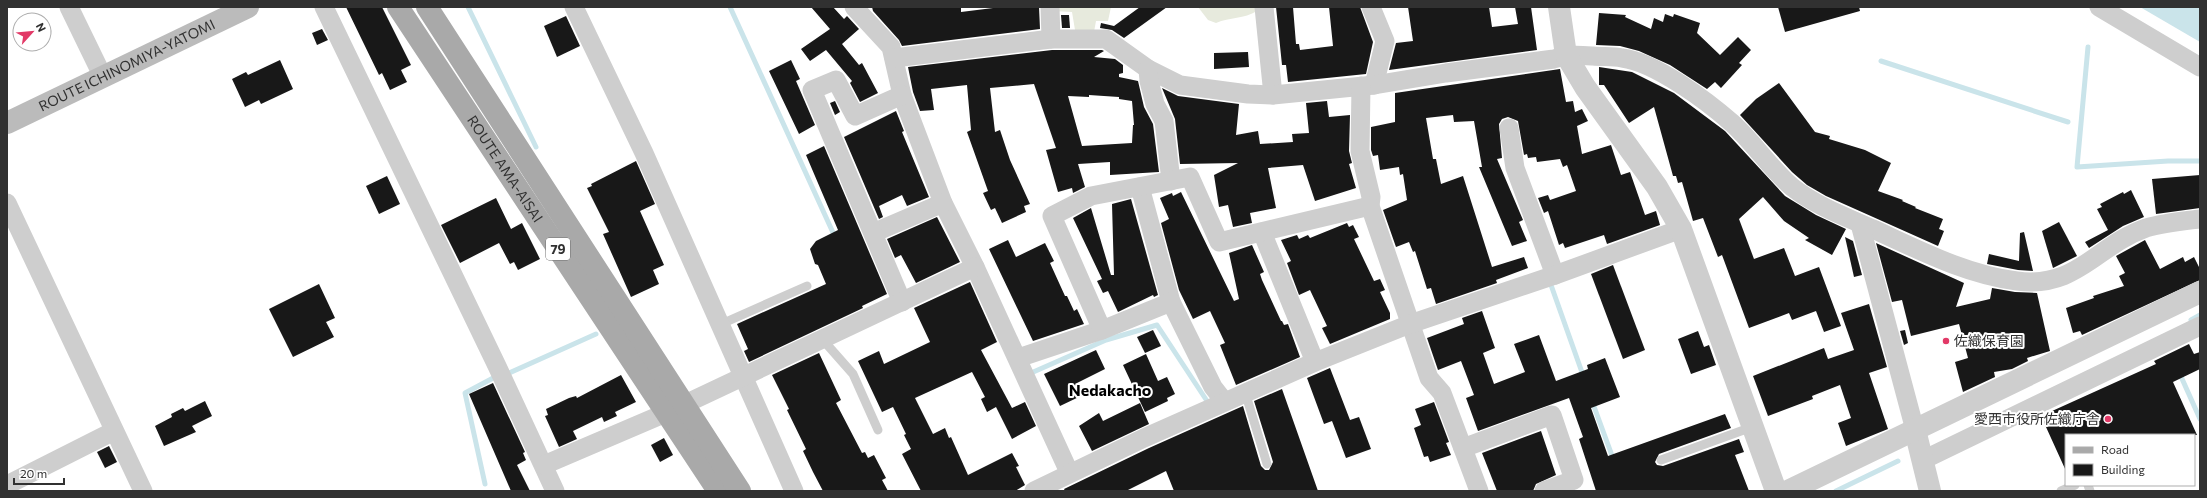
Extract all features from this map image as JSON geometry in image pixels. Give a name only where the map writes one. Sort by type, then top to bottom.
[{"type":"main road","name":"ROUTE ICHINOMIYA-YATOMI","points":[[7,123],[248,7]]},
{"type":"main road","name":"ROUTE AMA-AISAI","points":[[398,7],[675,409],[740,491]]},
{"type":"main road","name":"ROUTE AMA-AISAI","points":[[427,7],[675,409],[718,491]]},
{"type":"street","points":[[69,7],[103,77]]},
{"type":"street","points":[[324,7],[544,465],[555,491]]},
{"type":"street","points":[[574,7],[644,152],[794,491]]},
{"type":"street","points":[[854,7],[892,47],[902,95],[943,203],[1018,358],[1070,472]]},
{"type":"street","points":[[1050,7],[1051,39]]},
{"type":"street","points":[[1264,7],[1273,94]]},
{"type":"street","points":[[1371,7],[1385,41],[1367,86],[1360,151],[1371,197],[1370,206],[1428,378],[1442,393],[1479,491]]},
{"type":"street","points":[[1559,7],[1566,55],[1585,87],[1657,187],[1681,229],[1776,491]]},
{"type":"street","points":[[2098,7],[2200,67]]},
{"type":"street","points":[[894,58],[1051,39],[1106,39],[1148,69],[1180,85],[1248,94],[1273,94],[1367,86],[1446,73],[1554,59],[1566,55],[1624,58],[1644,64],[1676,82],[1732,123],[1792,186],[1817,203],[1934,257],[1989,275],[2017,282],[2044,283],[2068,276],[2130,236],[2146,228],[2200,219]]},
{"type":"street","points":[[1148,69],[1148,82],[1155,104],[1164,121],[1171,181]]},
{"type":"street","points":[[902,95],[855,116],[836,80],[812,90],[902,302]]},
{"type":"street","points":[[1509,128],[1515,168],[1555,275]]},
{"type":"street","points":[[1102,330],[1052,216],[1091,196],[1190,177],[1220,242],[1370,206]]},
{"type":"street","points":[[1140,187],[1171,302],[1213,387],[1224,401]]},
{"type":"street","points":[[7,203],[143,491]]},
{"type":"street","points":[[872,233],[943,203]]},
{"type":"street","points":[[1860,224],[1930,491]]},
{"type":"street","points":[[1034,491],[1070,472],[1224,401],[1315,362],[1410,324],[1555,275],[1681,229]]},
{"type":"street","points":[[1262,232],[1315,362]]},
{"type":"street","points":[[544,465],[743,378],[975,267]]},
{"type":"street","points":[[1788,491],[2200,292]]},
{"type":"street","points":[[1018,358],[1102,330],[1171,302]]},
{"type":"street","points":[[1923,460],[2200,326]]},
{"type":"street","points":[[1463,448],[1552,415],[1574,480],[1544,491]]},
{"type":"street","points":[[7,485],[114,431]]},
{"type":"lane","points":[[720,325],[807,286]]},
{"type":"lane","points":[[823,340],[853,374],[878,430]]},
{"type":"lane","points":[[1245,392],[1267,464]]},
{"type":"lane","points":[[1661,460],[1752,427]]},
{"type":"lane","points":[[2061,491],[2073,486]]},
{"type":"shaded area","points":[[1053,7],[1111,7],[1108,21],[1096,21],[1094,32],[1075,30],[1072,12],[1052,11]]},
{"type":"shaded area","points":[[1198,7],[1257,7],[1257,11],[1252,14],[1216,23],[1208,20]]},
{"type":"water","points":[[2140,7],[2200,7],[2200,42]]},
{"type":"building","points":[[346,7],[382,7],[411,65],[401,70],[407,82],[390,90],[382,73],[379,75]]},
{"type":"building","points":[[811,7],[833,7],[844,19],[847,16],[859,29],[842,44],[859,65],[862,63],[878,93],[860,102],[850,83],[852,81],[826,50],[810,61],[801,49],[830,29]]},
{"type":"building","points":[[872,7],[961,7],[961,12],[1001,7],[1039,7],[1040,29],[902,46],[899,40],[873,11]]},
{"type":"building","points":[[1140,7],[1167,7],[1124,38],[1112,30],[1100,28],[1101,23],[1114,26]]},
{"type":"building","points":[[1276,7],[1293,7],[1296,44],[1299,44],[1300,50],[1333,46],[1329,7],[1360,7],[1373,42],[1366,74],[1288,82],[1286,65],[1282,65]]},
{"type":"building","points":[[1408,7],[1489,7],[1492,27],[1518,24],[1515,7],[1531,7],[1537,50],[1389,70],[1396,43],[1413,41]]},
{"type":"building","points":[[1778,7],[1859,7],[1860,11],[1785,32]]},
{"type":"building","points":[[1599,13],[1626,15],[1625,17],[1651,29],[1654,18],[1663,22],[1665,14],[1673,17],[1674,14],[1700,23],[1697,33],[1720,55],[1738,37],[1751,50],[1739,63],[1742,65],[1721,88],[1715,82],[1707,89],[1670,65],[1639,51],[1620,46],[1596,45]]},
{"type":"building","points":[[1061,15],[1069,15],[1070,28],[1062,28]]},
{"type":"building","points":[[566,16],[580,46],[557,57],[544,26]]},
{"type":"building","points":[[322,29],[328,40],[317,45],[312,33]]},
{"type":"building","points":[[1052,50],[1102,50],[1104,51],[1094,57],[1115,59],[1123,65],[1123,73],[1119,74],[1119,77],[1138,81],[1144,107],[1153,124],[1159,172],[1110,175],[1110,162],[1078,164],[1085,187],[1073,193],[1072,188],[1058,192],[1046,150],[1056,148],[1034,84],[990,88],[995,132],[1000,130],[1010,160],[1030,204],[1024,206],[1026,212],[1002,223],[995,208],[991,210],[983,193],[988,191],[967,132],[971,130],[967,85],[931,89],[934,110],[920,111],[913,92],[908,67]],"holes":[[[1089,95],[1119,97],[1119,99],[1132,101],[1134,125],[1132,143],[1082,146],[1068,96],[1089,97]]]},
{"type":"building","points":[[1248,52],[1249,67],[1214,69],[1214,53]]},
{"type":"building","points":[[280,60],[293,89],[261,104],[259,100],[245,107],[232,79],[246,72],[248,75]]},
{"type":"building","points":[[791,60],[800,79],[796,81],[815,125],[799,134],[769,71]]},
{"type":"building","points":[[1599,67],[1632,72],[1674,93],[1725,131],[1785,196],[1816,215],[1846,229],[1832,255],[1805,240],[1809,238],[1784,221],[1763,197],[1739,219],[1754,259],[1784,248],[1795,276],[1819,267],[1841,326],[1824,332],[1816,311],[1792,320],[1789,313],[1749,328],[1722,255],[1718,257],[1703,218],[1693,221],[1682,182],[1678,183],[1676,176],[1673,176],[1654,107],[1629,123],[1604,85],[1599,85]]},
{"type":"building","points":[[1560,69],[1566,102],[1573,101],[1575,112],[1582,109],[1588,121],[1577,126],[1582,154],[1611,145],[1621,175],[1630,172],[1645,215],[1656,211],[1660,225],[1607,244],[1604,235],[1565,248],[1563,243],[1559,245],[1548,211],[1544,213],[1538,198],[1548,195],[1550,200],[1576,191],[1567,165],[1563,167],[1560,159],[1537,162],[1536,157],[1528,158],[1527,154],[1524,155],[1518,121],[1508,117],[1502,119],[1499,124],[1502,158],[1497,159],[1523,220],[1519,222],[1527,241],[1512,246],[1479,167],[1482,167],[1474,121],[1454,122],[1453,115],[1426,118],[1433,159],[1436,159],[1441,184],[1463,176],[1492,267],[1524,257],[1528,268],[1496,280],[1497,283],[1436,304],[1431,288],[1427,289],[1415,251],[1413,252],[1409,242],[1396,247],[1383,210],[1407,200],[1403,174],[1400,175],[1399,167],[1380,170],[1378,155],[1373,156],[1371,150],[1371,127],[1395,122],[1395,93]]},
{"type":"building","points":[[1779,83],[1815,132],[1830,136],[1829,139],[1865,150],[1891,163],[1878,191],[1903,200],[1902,201],[1916,207],[1915,208],[1943,219],[1939,229],[1944,231],[1938,246],[1826,196],[1807,185],[1792,172],[1740,115],[1756,99]]},
{"type":"building","points":[[1162,88],[1178,96],[1239,104],[1236,135],[1258,131],[1260,144],[1293,142],[1292,134],[1309,133],[1306,103],[1327,101],[1329,117],[1350,115],[1349,151],[1352,163],[1349,164],[1356,188],[1315,201],[1303,165],[1268,168],[1276,208],[1250,213],[1252,223],[1233,227],[1228,205],[1219,207],[1214,175],[1238,163],[1180,164],[1175,119]]},
{"type":"building","points":[[835,101],[840,112],[835,115],[830,103]]},
{"type":"building","points":[[896,111],[904,131],[902,132],[929,197],[907,206],[902,195],[879,206],[883,217],[879,219],[844,137]]},
{"type":"building","points":[[824,146],[887,294],[862,306],[863,308],[749,362],[744,351],[748,349],[737,324],[826,284],[818,265],[815,264],[810,249],[816,241],[838,230],[806,155]]},
{"type":"building","points":[[636,161],[655,204],[640,211],[664,265],[653,270],[659,284],[631,297],[603,234],[609,232],[587,188],[592,186],[591,184]]},
{"type":"building","points":[[2200,175],[2200,208],[2156,214],[2152,179]]},
{"type":"building","points":[[387,176],[400,204],[379,214],[366,186]]},
{"type":"building","points":[[2131,190],[2144,217],[2123,226],[2089,248],[2085,242],[2108,230],[2097,209],[2102,207],[2100,204],[2123,192],[2124,194]]},
{"type":"building","points":[[1181,192],[1234,301],[1239,299],[1229,253],[1252,245],[1264,272],[1260,274],[1262,280],[1281,321],[1284,325],[1288,324],[1300,357],[1236,385],[1220,345],[1225,343],[1210,311],[1193,319],[1179,290],[1161,223],[1169,219],[1160,198],[1172,193],[1173,196]]},
{"type":"building","points":[[496,198],[511,229],[522,223],[540,259],[518,270],[514,262],[510,264],[499,243],[460,263],[441,225]]},
{"type":"building","points":[[1131,199],[1158,295],[1154,297],[1153,295],[1118,312],[1108,291],[1103,293],[1097,281],[1102,279],[1073,218],[1091,208],[1111,275],[1114,275],[1112,204]]},
{"type":"building","points":[[937,217],[960,262],[916,283],[901,255],[895,258],[887,239]]},
{"type":"building","points":[[2059,222],[2077,256],[2053,268],[2042,231]]},
{"type":"building","points":[[1347,223],[1349,227],[1353,225],[1359,237],[1354,239],[1374,281],[1380,279],[1385,290],[1380,292],[1390,313],[1390,319],[1330,344],[1322,328],[1327,326],[1310,290],[1299,295],[1287,263],[1291,261],[1281,240],[1297,235],[1299,239],[1308,235],[1310,238]]},
{"type":"building","points":[[2024,232],[2033,271],[2018,270],[1987,264],[1989,254],[2019,261],[2020,233]]},
{"type":"building","points":[[1845,237],[1853,241],[1862,275],[1854,277]]},
{"type":"building","points":[[1008,240],[1016,257],[1045,243],[1054,261],[1050,263],[1065,296],[1067,296],[1074,311],[1077,309],[1084,324],[1033,341],[989,249]]},
{"type":"building","points":[[2145,240],[2160,269],[2183,257],[2185,262],[2194,257],[2200,269],[2200,280],[2082,335],[2080,331],[2073,333],[2066,308],[2094,298],[2093,296],[2124,286],[2119,276],[2125,273],[2116,256]]},
{"type":"building","points":[[1876,243],[1964,283],[1956,307],[1990,299],[1992,288],[2015,292],[2037,293],[2050,351],[2027,358],[2028,361],[2012,369],[1994,372],[1995,377],[1963,392],[1955,362],[1968,358],[1959,324],[1911,336],[1902,300],[1892,302]]},
{"type":"building","points":[[1613,265],[1645,350],[1623,359],[1591,274]]},
{"type":"building","points":[[970,282],[997,342],[981,350],[1012,408],[1025,402],[1036,426],[1012,439],[996,407],[987,412],[981,399],[985,397],[972,372],[915,398],[933,434],[945,428],[949,438],[951,437],[968,475],[1012,453],[1019,466],[1016,467],[1025,485],[1015,491],[921,491],[902,454],[911,449],[904,435],[906,434],[893,407],[882,412],[858,361],[879,351],[884,364],[930,342],[914,308]]},
{"type":"building","points":[[319,284],[335,318],[326,322],[334,337],[293,357],[269,309]]},
{"type":"building","points":[[1869,304],[1887,367],[1869,373],[1888,429],[1846,446],[1838,423],[1851,418],[1840,385],[1812,396],[1813,399],[1768,416],[1753,376],[1824,348],[1828,359],[1854,350],[1841,313]]},
{"type":"building","points":[[1482,311],[1495,348],[1483,353],[1494,384],[1525,372],[1514,344],[1539,335],[1556,381],[1588,369],[1587,365],[1605,358],[1620,397],[1591,408],[1608,456],[1725,414],[1731,428],[1659,454],[1655,462],[1657,465],[1663,466],[1739,439],[1744,452],[1735,455],[1749,491],[1596,491],[1579,439],[1583,437],[1569,398],[1478,431],[1466,398],[1474,395],[1461,361],[1438,370],[1427,338],[1464,324],[1462,318]]},
{"type":"building","points":[[1153,330],[1161,346],[1145,353],[1137,337]]},
{"type":"building","points":[[1905,330],[1908,343],[1904,345],[1900,331]]},
{"type":"building","points":[[1698,331],[1704,347],[1709,345],[1716,365],[1691,374],[1678,339]]},
{"type":"building","points":[[2189,344],[2194,354],[2200,352],[2200,369],[2173,382],[2197,435],[2065,434],[2065,469],[2041,416],[2156,364],[2154,361]]},
{"type":"building","points":[[1096,350],[1105,369],[1077,383],[1083,395],[1060,406],[1044,374]]},
{"type":"building","points":[[819,353],[841,400],[836,403],[862,453],[865,452],[868,458],[874,455],[886,478],[882,480],[888,491],[823,491],[813,472],[803,451],[806,449],[787,410],[789,409],[772,375]]},
{"type":"building","points":[[1146,354],[1158,381],[1167,377],[1175,394],[1167,398],[1168,401],[1145,412],[1123,365]]},
{"type":"building","points":[[1330,368],[1350,420],[1359,417],[1371,449],[1346,458],[1332,421],[1324,424],[1307,378]]},
{"type":"building","points":[[621,375],[636,402],[615,412],[617,416],[604,422],[602,417],[573,431],[577,439],[559,447],[545,416],[548,415],[546,409],[569,398],[576,396],[577,398]]},
{"type":"building","points":[[493,383],[525,452],[523,453],[526,460],[517,465],[530,491],[511,491],[469,394]]},
{"type":"building","points":[[1282,389],[1318,491],[1174,491],[1166,471],[1126,491],[1065,491],[1064,489],[1149,448],[1243,406],[1261,466],[1265,470],[1269,470],[1273,462],[1254,401]]},
{"type":"building","points":[[205,401],[212,416],[192,426],[196,432],[164,446],[155,426],[172,417],[171,414],[183,408],[185,411]]},
{"type":"building","points":[[1434,402],[1449,442],[1446,443],[1451,455],[1430,462],[1428,456],[1424,457],[1414,428],[1421,425],[1415,409]]},
{"type":"building","points":[[1140,403],[1149,424],[1092,451],[1079,426],[1099,413],[1103,421]]},
{"type":"building","points":[[1541,431],[1556,475],[1536,484],[1533,491],[1497,491],[1482,453]]},
{"type":"building","points":[[664,438],[673,455],[660,462],[651,445]]},
{"type":"building","points":[[109,446],[117,462],[105,468],[97,452]]},
{"type":"waterway","points":[[468,7],[536,147]]},
{"type":"waterway","points":[[730,7],[835,237]]},
{"type":"waterway","points":[[2088,47],[2077,167],[2168,161],[2200,161]]},
{"type":"waterway","points":[[1881,61],[2068,122]]},
{"type":"waterway","points":[[1551,285],[1584,378]]},
{"type":"waterway","points":[[2191,320],[2200,315]]},
{"type":"waterway","points":[[1031,373],[1106,340],[1157,325],[1207,401]]},
{"type":"waterway","points":[[507,374],[596,334]]},
{"type":"waterway","points":[[2179,372],[2200,419]]},
{"type":"waterway","points":[[485,484],[465,393],[495,377]]},
{"type":"waterway","points":[[1592,401],[1614,461]]},
{"type":"waterway","points":[[1836,491],[1898,461]]},
{"type":"place","name":"佐織保育園","points":[[1946,341]]},
{"type":"place","name":"愛西市役所佐織庁舎","points":[[2108,419]]},
{"type":"district","name":"Nedakacho","points":[[1110,390]]}]
